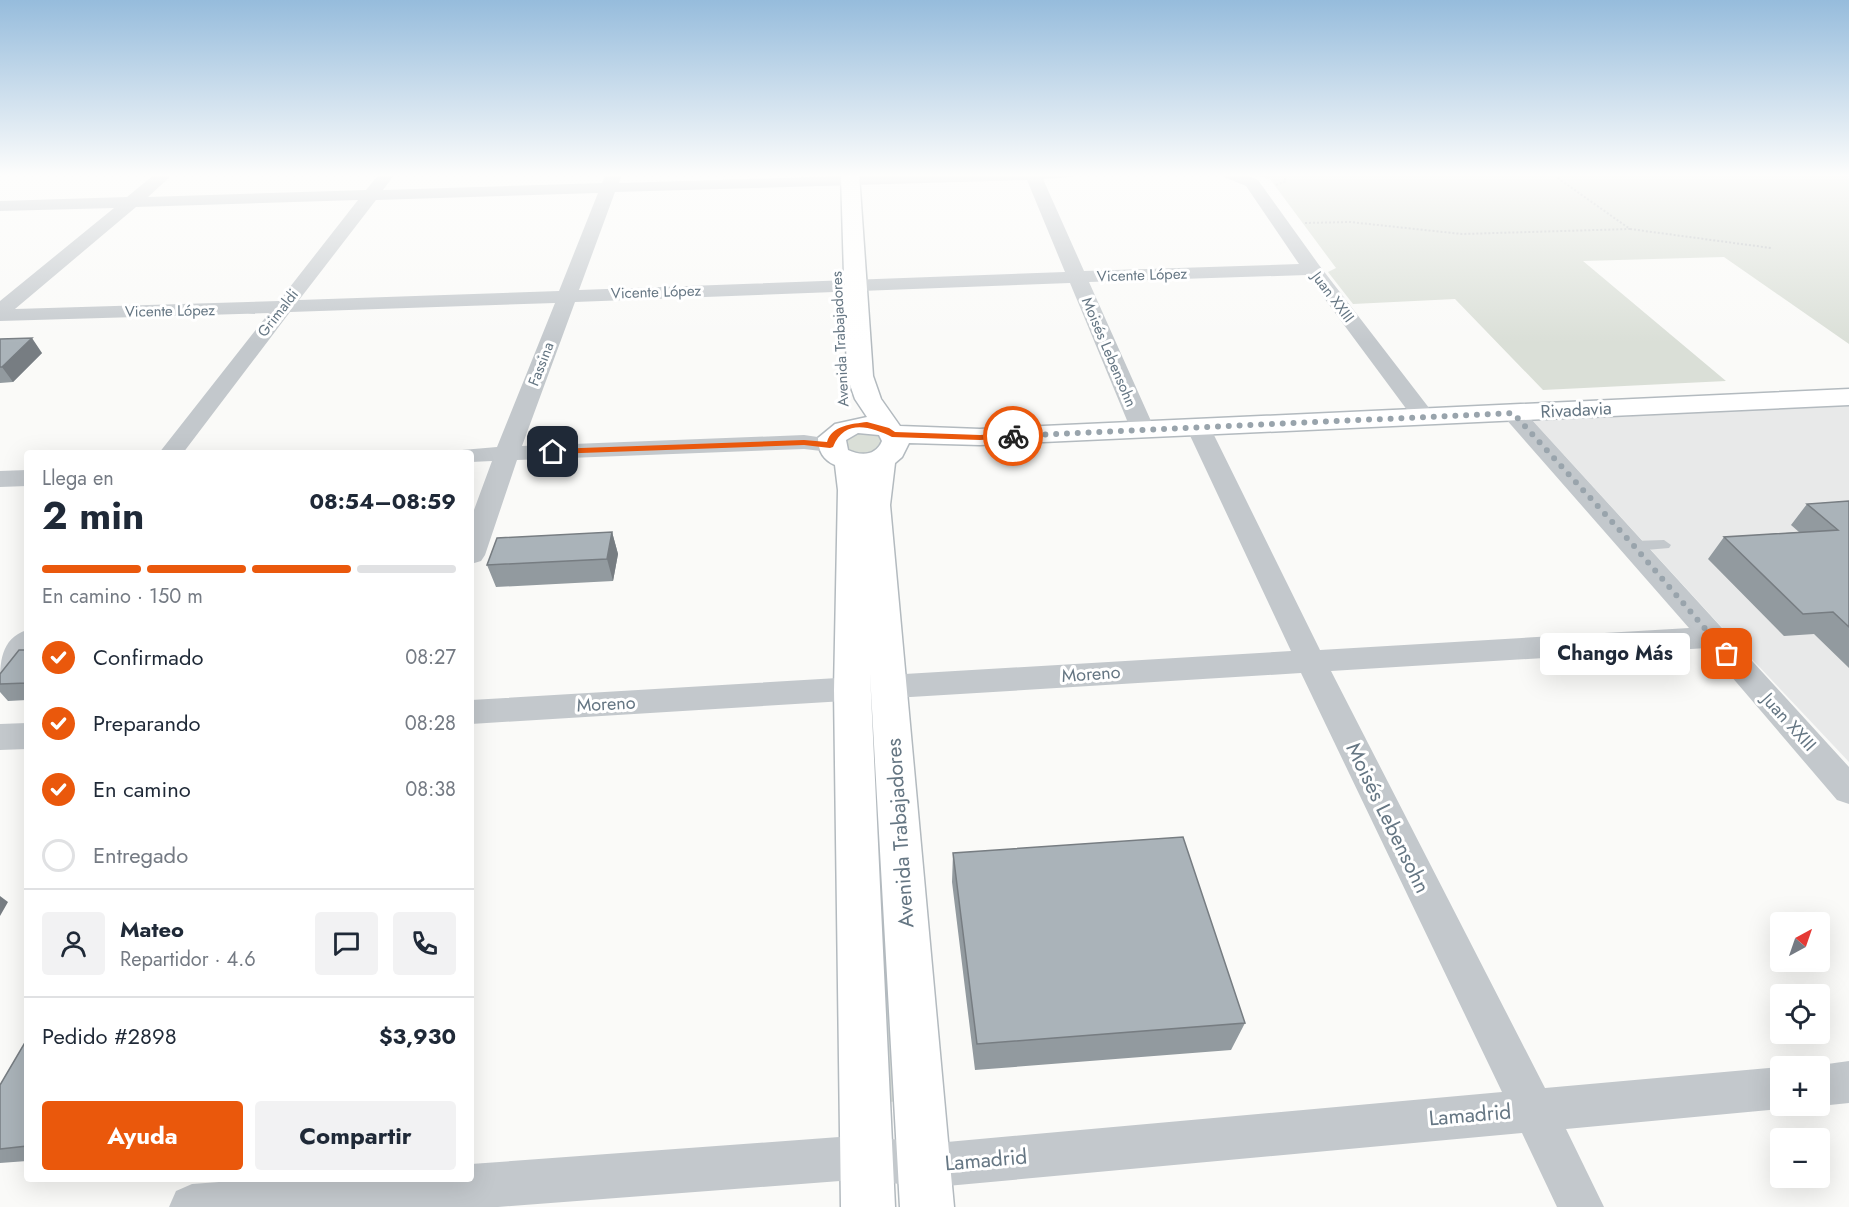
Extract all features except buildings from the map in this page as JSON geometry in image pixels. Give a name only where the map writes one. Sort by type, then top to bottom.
[{"type":"main road","name":"Avenida Trabajadores","points":[[844,230],[862,435]]},
{"type":"main road","name":"Avenida Trabajadores","points":[[847,284],[860,376],[868,399],[853,490],[870,688],[926,1186]]},
{"type":"main road","name":"Rivadavia","points":[[862,435],[928,444],[980,437],[1849,397]]},
{"type":"main road","name":"Avenida Trabajadores","points":[[868,1207],[866,1157],[870,688]]},
{"type":"street","points":[[0,313],[99,230]]},
{"type":"street","name":"Grimaldi","points":[[173,450],[343,230]]},
{"type":"street","name":"Fassina","points":[[474,546],[507,453],[592,230]]},
{"type":"street","name":"Moisés Lebensohn","points":[[1057,230],[1143,430]]},
{"type":"street","name":"Juan XXIII","points":[[1284,230],[1424,417]]},
{"type":"street","name":"Vicente López","points":[[0,313],[281,308],[847,284],[1312,269]]},
{"type":"street","name":"Juan XXIII","points":[[1513,413],[1634,546],[1849,790]]},
{"type":"street","name":"Moisés Lebensohn","points":[[1198,427],[1310,660],[1581,1207]]},
{"type":"street","name":"Rivadavia","points":[[474,455],[804,442],[862,435]]},
{"type":"street","points":[[0,479],[24,478]]},
{"type":"street","name":"Moreno","points":[[474,712],[1712,637]]},
{"type":"street","points":[[0,676],[24,645]]},
{"type":"street","points":[[0,737],[24,736]]},
{"type":"street","points":[[1830,1084],[1849,1082]]},
{"type":"street","name":"Lamadrid","points":[[223,1199],[866,1157],[926,1186],[1533,1109],[1770,1089]]},
{"type":"lane","points":[[1634,546],[1664,544]]},
{"type":"path","points":[[1428,230],[1462,234],[1585,230]]},
{"type":"path","points":[[1640,230],[1771,248]]},
{"type":"shaded area","points":[[1308,230],[1849,230],[1849,344],[1724,257],[1583,261],[1726,381],[1543,390],[1455,299],[1353,304],[1328,272],[1336,268]]},
{"type":"shaded area","points":[[1849,405],[1849,762],[1533,421]]},
{"type":"shaded area","points":[[871,431],[881,436],[885,443],[867,456],[846,452],[842,440],[851,433]]},
{"type":"shaded area","points":[[876,726],[899,1101],[890,1102],[870,727]]},
{"type":"way so far","points":[[1013,436],[1513,413],[1634,546],[1727,654]]},
{"type":"place","name":"Chango Más","points":[[1727,654]]},
{"type":"route","points":[[553,452],[804,442],[830,445],[832,438],[838,432],[847,427],[867,424],[886,429],[892,434],[1013,436]]}]
